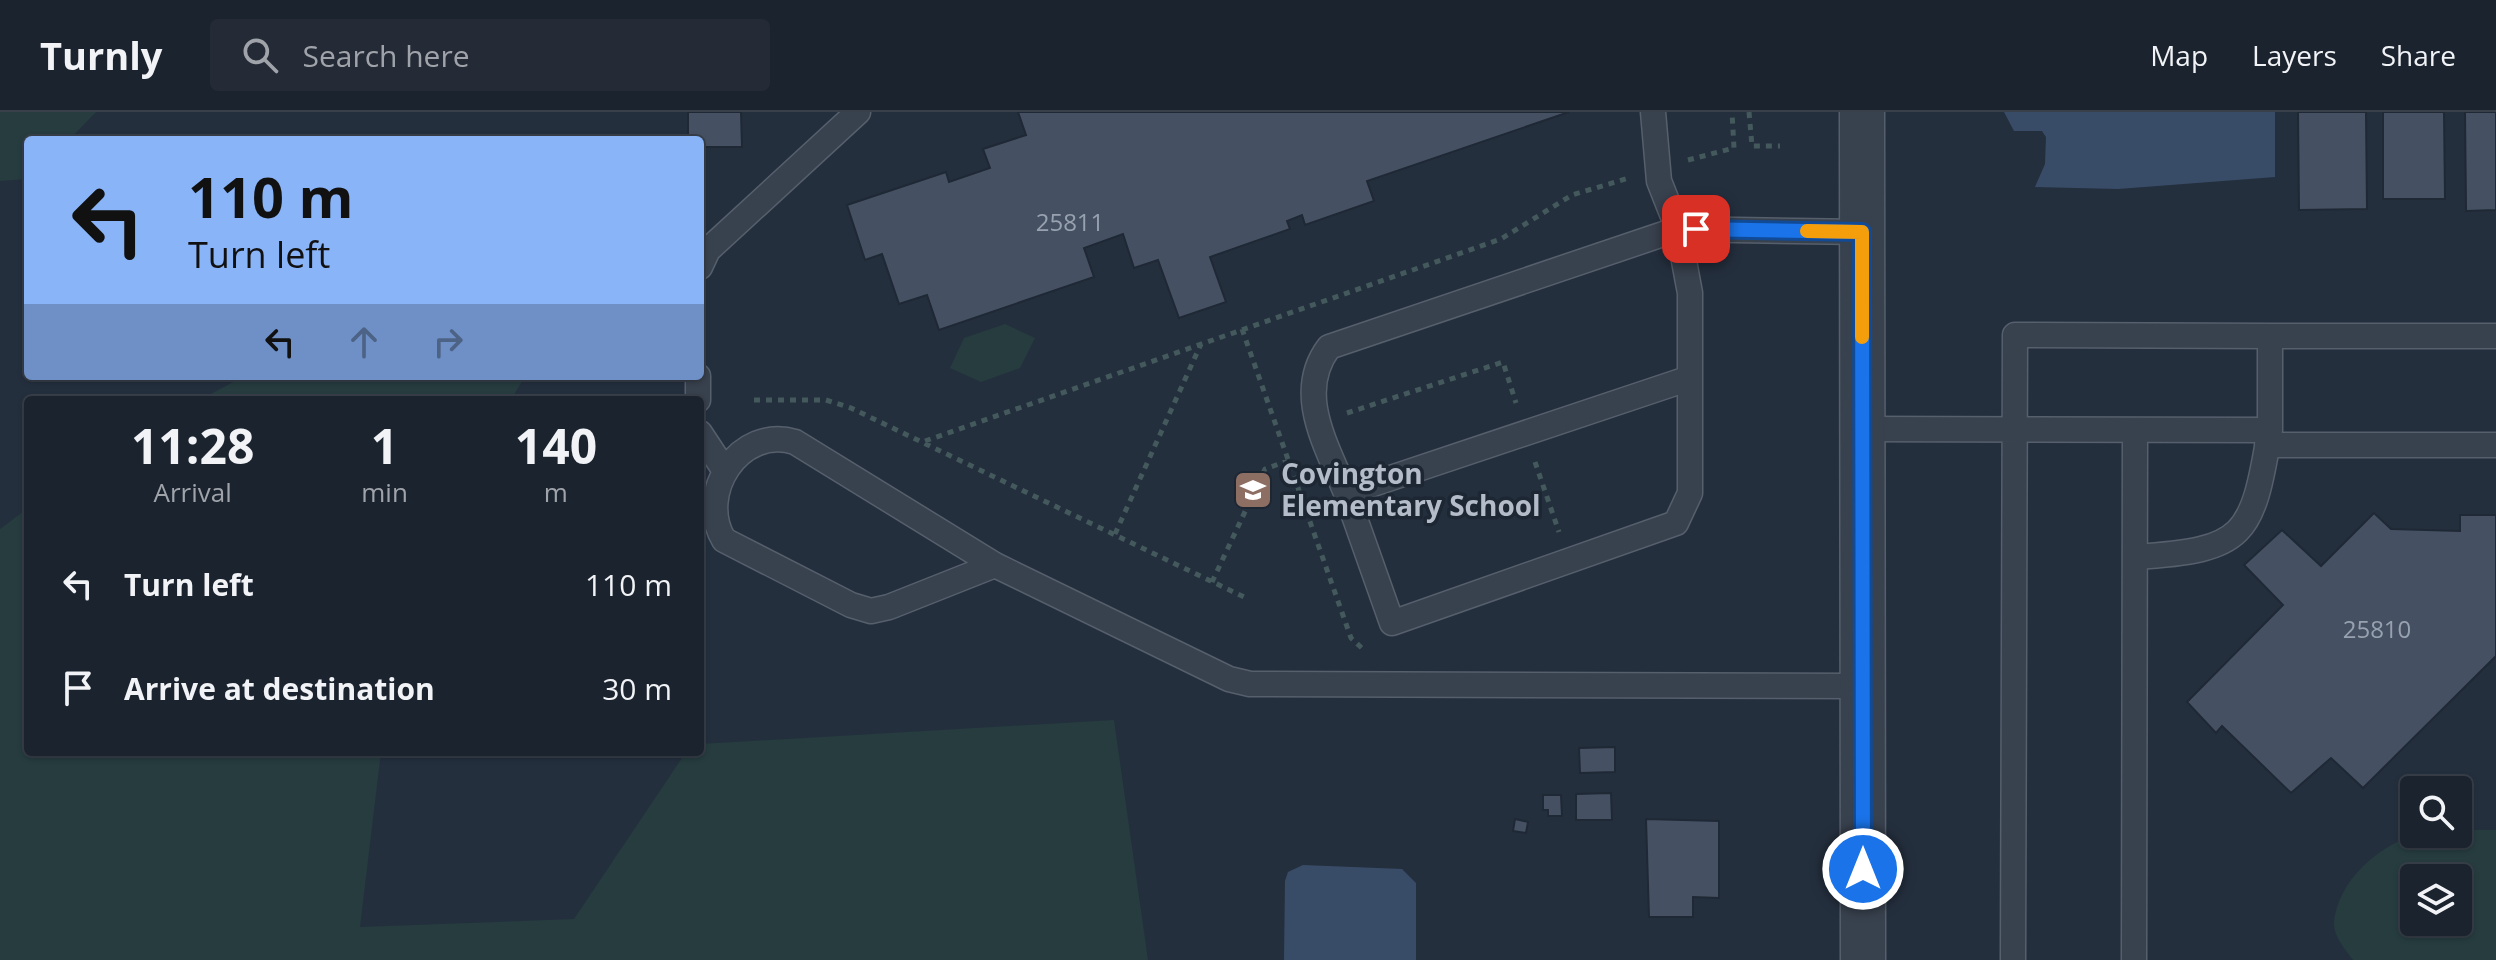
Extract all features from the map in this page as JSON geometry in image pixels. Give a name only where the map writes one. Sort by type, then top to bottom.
[{"type":"street","points":[[1862,112],[1863,960]]},
{"type":"lane","points":[[704,258],[708,250],[858,112]]},
{"type":"lane","points":[[1653,112],[1657,169],[1678,229],[1690,293],[1690,493],[1676,523],[1392,623],[1313,406],[1318,362],[1329,347],[1678,229],[1862,232]]},
{"type":"lane","points":[[2013,960],[2015,335],[2496,336]]},
{"type":"lane","points":[[2135,557],[2178,554],[2222,544],[2237,535],[2250,519],[2259,495],[2269,438],[2270,336]]},
{"type":"lane","points":[[1346,493],[1690,378]]},
{"type":"lane","points":[[1862,429],[2135,430],[2269,438],[2496,445]]},
{"type":"lane","points":[[2134,960],[2135,430]]},
{"type":"lane","points":[[995,565],[889,607],[871,611],[851,605],[724,540],[715,525],[713,505],[725,471],[749,447],[764,440],[781,438],[795,442],[995,565],[1229,679],[1250,684],[1862,686]]},
{"type":"lane","points":[[704,439],[725,471]]},
{"type":"path","points":[[925,441],[1501,239],[1572,195],[1734,148],[1732,112]]},
{"type":"path","points":[[1749,112],[1752,146],[1780,146]]},
{"type":"path","points":[[1115,534],[1201,344]]},
{"type":"path","points":[[754,400],[826,400],[925,441],[1244,597]]},
{"type":"path","points":[[1212,582],[1265,469],[1287,461]]},
{"type":"green space","points":[[0,112],[96,112],[73,136],[24,136],[24,179],[0,181]]},
{"type":"green space","points":[[1005,324],[1035,338],[1020,368],[981,382],[950,368],[964,338]]},
{"type":"green space","points":[[237,380],[523,380],[513,396],[207,396]]},
{"type":"green space","points":[[24,511],[24,756],[381,756],[360,927],[574,919],[683,756],[704,756],[704,744],[1114,720],[1148,960],[0,960],[0,529]]},
{"type":"green space","points":[[2472,830],[2496,830],[2496,960],[2353,960],[2337,937],[2334,922],[2337,907],[2362,867],[2400,840],[2400,848],[2472,848]]},
{"type":"water","points":[[2004,112],[2275,112],[2275,177],[2118,189],[2035,187],[2045,164],[2046,137],[2042,131],[2014,131]]},
{"type":"water","points":[[1303,865],[1402,869],[1416,883],[1416,960],[1284,960],[1285,881],[1288,872]]},
{"type":"building","points":[[688,112],[741,112],[742,147],[704,147],[704,136],[688,136]]},
{"type":"building","points":[[1018,112],[1569,112],[1367,181],[1374,201],[1305,225],[1302,215],[1287,221],[1290,229],[1210,257],[1226,302],[1179,318],[1158,260],[1134,268],[1123,234],[1084,248],[1094,277],[939,330],[927,295],[899,304],[882,254],[865,260],[847,205],[946,172],[949,182],[990,168],[983,149],[1026,135]]},
{"type":"building","points":[[2298,112],[2366,112],[2367,209],[2299,210]]},
{"type":"building","points":[[2383,112],[2444,112],[2445,199],[2383,199]]},
{"type":"building","points":[[2465,112],[2496,112],[2496,210],[2466,211]]},
{"type":"building","points":[[2374,513],[2391,529],[2460,531],[2460,515],[2496,515],[2496,656],[2363,788],[2331,758],[2291,793],[2222,726],[2216,733],[2187,702],[2283,605],[2244,565],[2282,530],[2321,566]]},
{"type":"building","points":[[1615,747],[1615,772],[1580,773],[1579,748]]},
{"type":"building","points":[[1611,793],[1612,820],[1576,820],[1576,794]]},
{"type":"building","points":[[1543,795],[1561,795],[1562,816],[1548,816],[1548,810],[1543,810]]},
{"type":"building","points":[[1515,819],[1528,822],[1526,833],[1513,831]]},
{"type":"building","points":[[1646,819],[1719,821],[1719,898],[1693,897],[1693,917],[1649,917]]},
{"type":"slow traffic","points":[[1807,231],[1862,232],[1862,337]]},
{"type":"place","name":"Covington Elementary School","points":[[1253,490]]},
{"type":"route","points":[[1696,229],[1862,232],[1863,869]]}]
